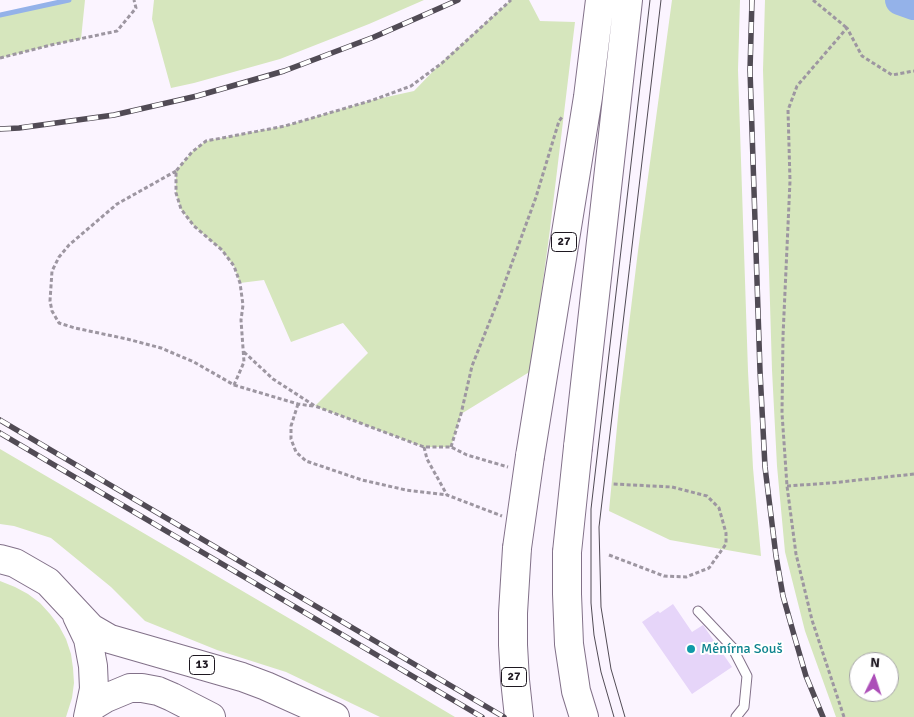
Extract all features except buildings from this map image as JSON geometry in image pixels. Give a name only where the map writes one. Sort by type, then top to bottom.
[{"type":"highway","points":[[584,717],[576,690],[569,644],[566,594],[567,552],[628,0]]},
{"type":"highway","name":"27","points":[[519,717],[514,680],[512,613],[517,548],[520,462],[588,97],[599,13]]},
{"type":"highway","name":"13","points":[[0,559],[15,563],[48,582],[91,628],[110,639],[242,677],[334,717]]},
{"type":"highway","points":[[74,610],[88,639],[93,666],[94,689],[90,712]]},
{"type":"highway","points":[[90,712],[106,698],[130,688],[142,688],[158,691],[211,717]]},
{"type":"lane","points":[[698,611],[732,647],[747,676],[744,707],[738,717]]},
{"type":"path","points":[[0,58],[118,31],[136,8],[134,0]]},
{"type":"path","points":[[315,406],[298,404],[234,385],[194,362],[161,348],[59,323],[52,311],[50,300],[52,271],[59,257],[69,245],[117,204],[176,171],[192,152],[206,141],[285,126],[373,100],[411,86],[442,62],[511,0]]},
{"type":"path","points":[[813,0],[847,28],[862,56],[892,75],[914,71]]},
{"type":"path","points":[[844,717],[810,611],[796,554],[787,486],[782,413],[783,336],[790,181],[788,110],[797,86],[847,28]]},
{"type":"path","points":[[451,447],[472,366],[504,284],[536,196],[559,121],[564,113]]},
{"type":"path","points":[[176,171],[176,192],[181,209],[194,226],[222,250],[234,266],[240,283],[244,362],[234,385]]},
{"type":"path","points":[[244,351],[273,379],[315,406],[424,447],[451,447],[467,455],[520,462]]},
{"type":"path","points":[[298,404],[291,426],[291,439],[296,452],[306,461],[362,480],[406,490],[447,495],[506,518]]},
{"type":"path","points":[[424,447],[427,459],[447,495]]},
{"type":"path","points":[[787,486],[914,474]]},
{"type":"path","points":[[608,555],[664,576],[686,577],[709,568],[726,544],[726,533],[719,508],[707,496],[672,487],[613,484]]},
{"type":"green space","points":[[69,0],[85,0],[81,39],[0,58],[0,15]]},
{"type":"green space","points":[[154,0],[424,0],[280,59],[171,88],[152,19]]},
{"type":"green space","points":[[511,0],[529,0],[540,21],[575,22],[531,371],[461,414],[451,447],[424,447],[315,406],[368,353],[343,323],[291,342],[264,280],[240,283],[234,266],[222,250],[194,226],[181,209],[176,193],[176,171],[192,152],[206,141],[285,126],[373,100],[414,91],[442,62]]},
{"type":"green space","points":[[672,0],[740,0],[738,70],[748,371],[753,468],[761,556],[670,540],[609,511],[619,406],[638,251]]},
{"type":"green space","points":[[765,0],[914,0],[914,717],[836,717],[805,631],[785,552],[777,466],[772,370],[763,70]]},
{"type":"green space","points":[[0,449],[455,717],[380,717],[286,672],[217,650],[145,621],[111,587],[51,538],[14,526],[0,524]]},
{"type":"green space","points":[[0,581],[28,594],[40,603],[59,626],[66,639],[71,654],[74,683],[66,717],[0,717]]},
{"type":"waterway","points":[[0,15],[69,0]]},
{"type":"waterway","points":[[900,0],[914,5]]},
{"type":"tram line","points":[[614,717],[601,672],[594,635],[591,603],[591,509],[650,0]]},
{"type":"tram line","points":[[625,717],[611,669],[601,607],[599,527],[661,0]]},
{"type":"railway","points":[[0,129],[114,115],[197,96],[284,71],[374,37],[458,0]]},
{"type":"railway","points":[[752,0],[750,70],[765,467],[783,596],[806,676],[823,717]]},
{"type":"railway","points":[[0,420],[504,717]]},
{"type":"railway","points":[[0,433],[482,717]]},
{"type":"place","name":"Měnírna Souš","points":[[691,649]]}]
